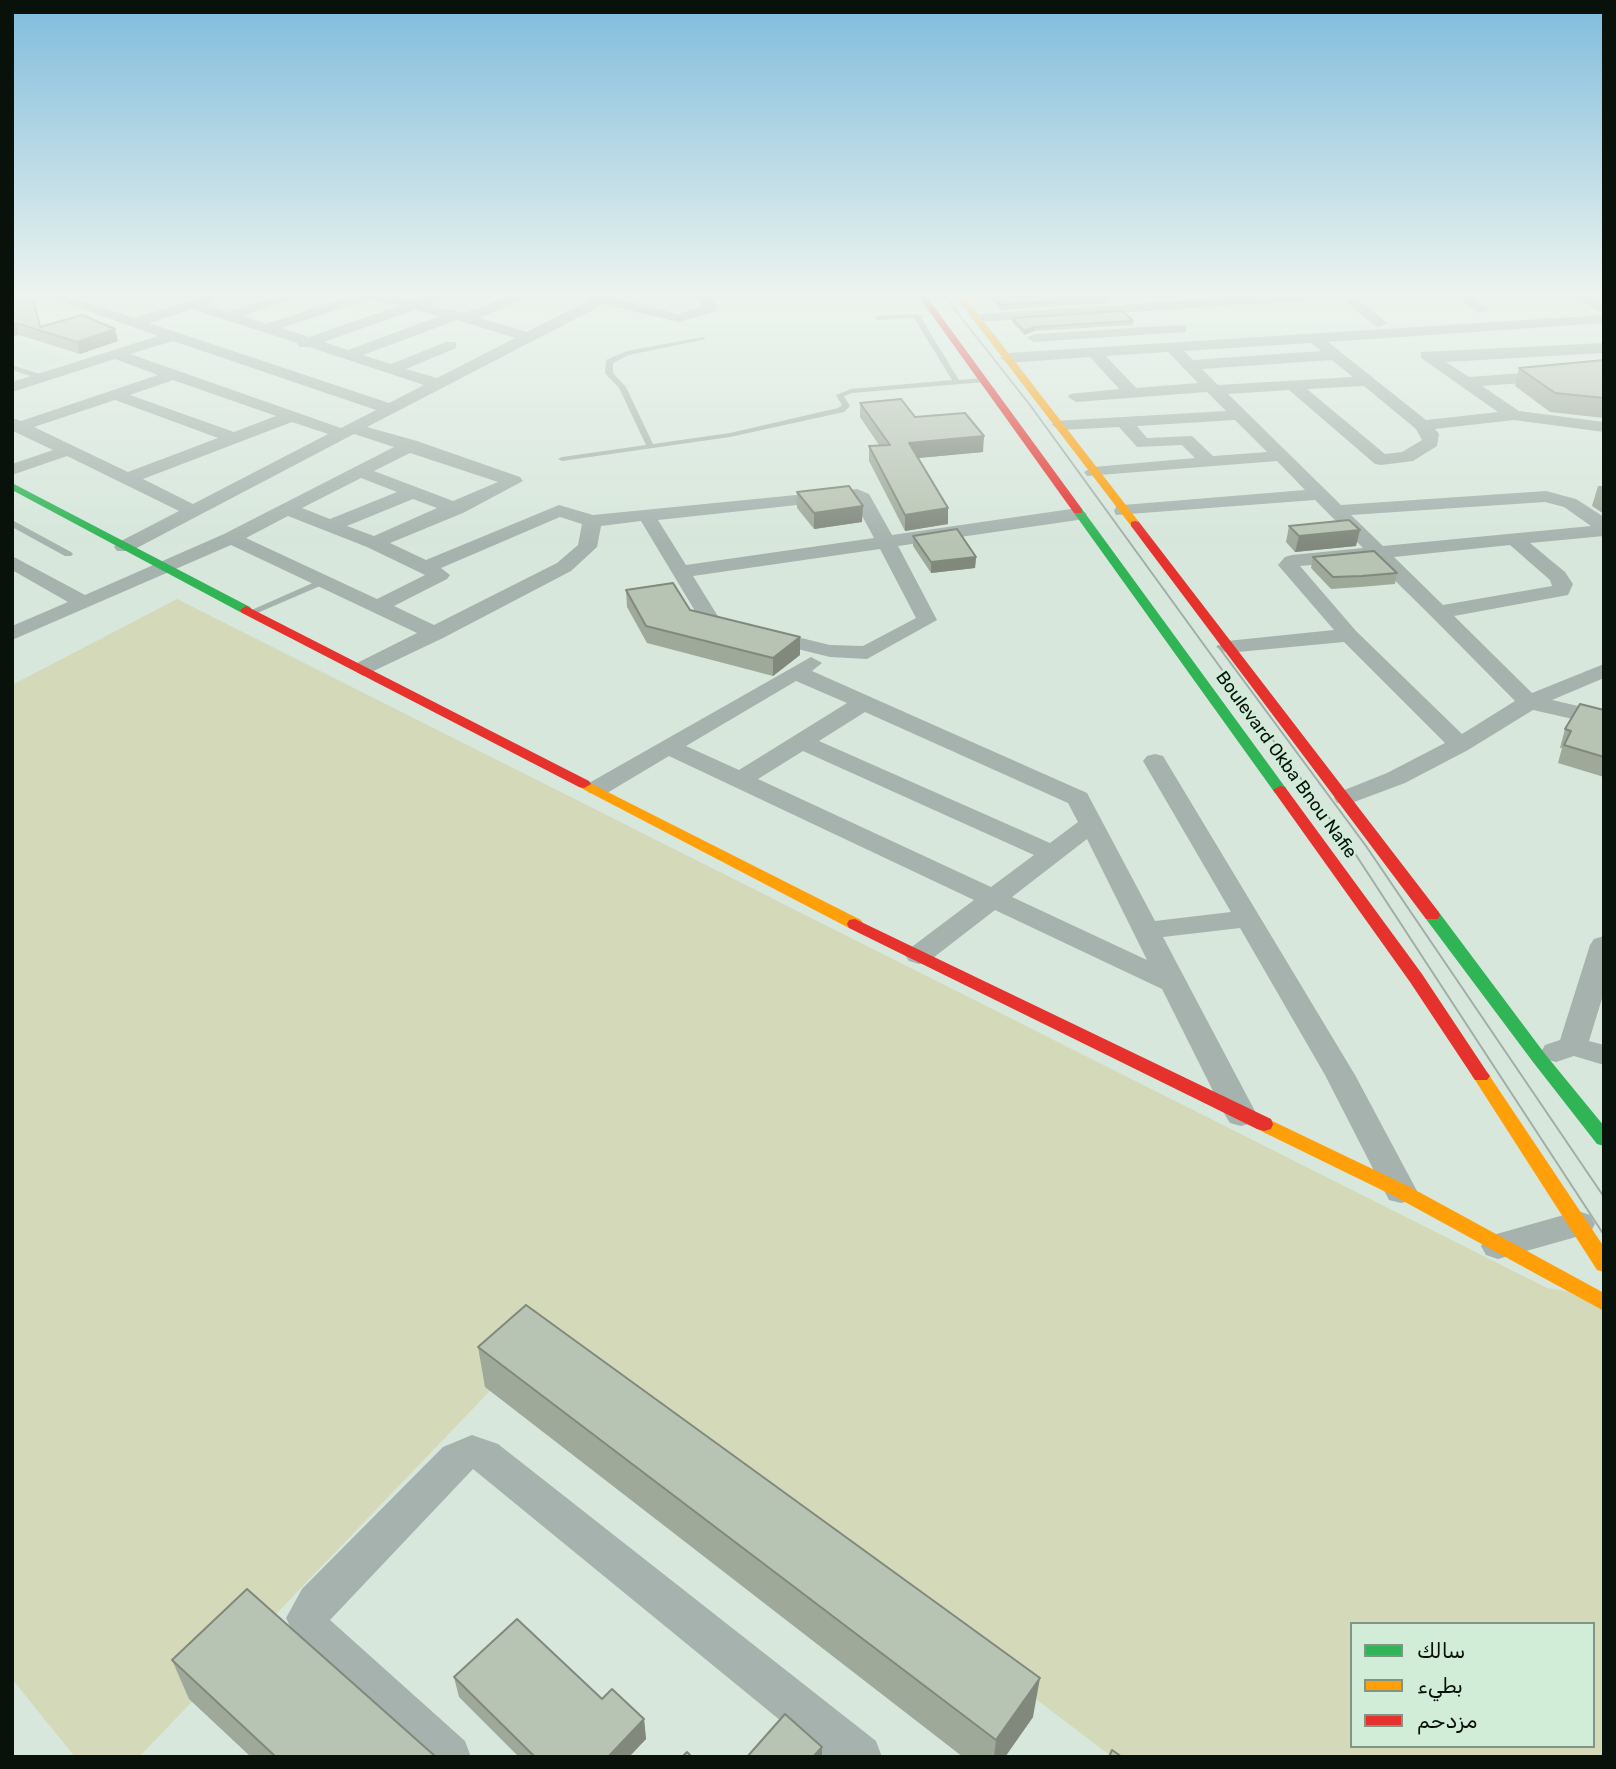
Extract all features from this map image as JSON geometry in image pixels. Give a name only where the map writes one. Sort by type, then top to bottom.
[{"type":"main road","name":"Boulevard Okba Bnou Nafie","points":[[982,380],[1416,978],[1604,1264]]},
{"type":"main road","name":"Boulevard Okba Bnou Nafie","points":[[1024,380],[1227,647],[1346,798],[1539,1058],[1604,1139]]},
{"type":"main road","points":[[12,486],[124,547],[919,955],[1241,1115],[1401,1191],[1604,1303]]},
{"type":"street","points":[[12,387],[35,380]]},
{"type":"street","points":[[16,425],[160,380]]},
{"type":"street","points":[[180,380],[289,417],[411,445],[514,481],[456,509],[374,543]]},
{"type":"street","points":[[217,392],[240,380]]},
{"type":"street","points":[[326,380],[391,409]]},
{"type":"street","points":[[424,380],[441,385]]},
{"type":"street","points":[[124,547],[451,380]]},
{"type":"street","points":[[1119,380],[1132,393]]},
{"type":"street","points":[[1203,380],[1530,702],[1604,719]]},
{"type":"street","points":[[1462,380],[1514,415]]},
{"type":"street","points":[[1466,382],[1500,380]]},
{"type":"street","points":[[1076,397],[1132,393],[1368,381],[1422,425],[1432,438],[1422,449],[1407,457],[1381,460],[1292,385]]},
{"type":"street","points":[[116,395],[234,438]]},
{"type":"street","points":[[97,401],[211,447]]},
{"type":"street","points":[[1059,425],[1239,415]]},
{"type":"street","points":[[1422,425],[1514,415],[1604,427]]},
{"type":"street","points":[[127,479],[289,417]]},
{"type":"street","points":[[1124,422],[1143,443],[1186,440],[1209,462]]},
{"type":"street","points":[[16,425],[194,511]]},
{"type":"street","points":[[14,631],[85,603],[231,538],[282,496],[308,497],[411,445]]},
{"type":"street","points":[[12,470],[69,450]]},
{"type":"street","points":[[1093,472],[1279,456]]},
{"type":"street","points":[[359,471],[456,509]]},
{"type":"street","points":[[253,481],[329,526],[437,572],[438,578],[380,606]]},
{"type":"street","points":[[329,526],[414,492]]},
{"type":"street","points":[[427,567],[550,514],[565,511],[593,521],[857,494],[863,498],[927,620],[867,653],[830,651],[711,622],[646,516]]},
{"type":"street","points":[[1123,511],[1318,494]]},
{"type":"street","points":[[1335,511],[1546,496],[1570,503],[1604,528]]},
{"type":"street","points":[[679,572],[1078,514]]},
{"type":"street","points":[[363,669],[564,568],[587,547],[593,521]]},
{"type":"street","points":[[1460,745],[1349,635],[1288,565],[1292,561],[1604,528]]},
{"type":"street","points":[[231,538],[436,634]]},
{"type":"street","points":[[1438,612],[1561,591],[1563,584],[1558,576],[1514,539]]},
{"type":"street","points":[[12,562],[85,603]]},
{"type":"street","points":[[1227,647],[1349,635]]},
{"type":"street","points":[[598,788],[830,651]]},
{"type":"street","points":[[1346,798],[1396,778],[1460,745],[1530,702],[1604,670]]},
{"type":"street","points":[[795,672],[862,704],[1071,794],[1082,803],[1241,1115]]},
{"type":"street","points":[[740,780],[862,704]]},
{"type":"street","points":[[803,742],[1051,853]]},
{"type":"street","points":[[669,747],[1173,983]]},
{"type":"street","points":[[1155,761],[1340,1075],[1401,1191]]},
{"type":"street","points":[[919,955],[1091,824]]},
{"type":"street","points":[[1146,930],[1247,919]]},
{"type":"street","points":[[1573,1046],[1604,944]]},
{"type":"street","points":[[1539,1058],[1573,1046],[1604,1055]]},
{"type":"street","points":[[1498,1246],[1578,1224]]},
{"type":"street","points":[[449,1757],[316,1636],[307,1618],[317,1603],[456,1459],[472,1452],[485,1456],[860,1757]]},
{"type":"lane","points":[[615,380],[622,387],[651,446]]},
{"type":"lane","points":[[562,459],[730,435],[841,410],[846,406],[840,395],[851,391],[982,380]]},
{"type":"lane","points":[[12,523],[68,554]]},
{"type":"lane","points":[[252,612],[324,581]]},
{"type":"shaded area","points":[[177,599],[1547,1288],[1604,1298],[1604,1757],[1112,1757],[836,1547],[842,1534],[554,1324],[139,1757],[75,1757],[12,1679],[12,685]]},
{"type":"building","points":[[1536,380],[1604,380],[1604,398],[1555,393]]},
{"type":"building","points":[[901,399],[915,417],[965,413],[984,436],[909,443],[948,508],[905,515],[869,446],[890,445],[860,403]]},
{"type":"building","points":[[849,486],[863,506],[814,513],[797,492]]},
{"type":"building","points":[[1349,520],[1360,530],[1299,536],[1289,526]]},
{"type":"building","points":[[957,529],[976,557],[931,562],[913,536]]},
{"type":"building","points":[[1374,551],[1397,573],[1333,577],[1313,557]]},
{"type":"building","points":[[673,583],[690,610],[800,637],[773,658],[646,626],[626,590]]},
{"type":"building","points":[[1580,704],[1604,710],[1604,757],[1564,745],[1571,731],[1565,729]]},
{"type":"building","points":[[526,1305],[1040,1678],[996,1740],[478,1347]]},
{"type":"building","points":[[247,1589],[436,1757],[276,1757],[172,1660]]},
{"type":"building","points":[[517,1619],[602,1699],[612,1689],[644,1719],[608,1757],[535,1757],[454,1677]]},
{"type":"building","points":[[785,1714],[822,1747],[813,1757],[747,1757]]},
{"type":"building","points":[[1112,1750],[1122,1757],[1109,1757]]},
{"type":"tram line","points":[[1010,380],[1352,849],[1604,1235]]},
{"type":"tram line","points":[[1218,646],[1366,846],[1604,1197]]},
{"type":"traffic: fast","points":[[12,486],[246,610]]},
{"type":"traffic: fast","points":[[1078,511],[1280,790]]},
{"type":"traffic: fast","points":[[1432,915],[1539,1058],[1604,1139]]},
{"type":"traffic: slow","points":[[1024,380],[1135,524]]},
{"type":"traffic: slow","points":[[584,784],[855,924]]},
{"type":"traffic: slow","points":[[1481,1076],[1604,1264]]},
{"type":"traffic: slow","points":[[1264,1124],[1401,1191],[1604,1303]]},
{"type":"traffic: jam","points":[[983,380],[1078,511]]},
{"type":"traffic: jam","points":[[1135,524],[1432,915]]},
{"type":"traffic: jam","points":[[246,610],[584,784]]},
{"type":"traffic: jam","points":[[1280,790],[1416,978],[1481,1076]]},
{"type":"traffic: jam","points":[[855,924],[1264,1124]]}]
